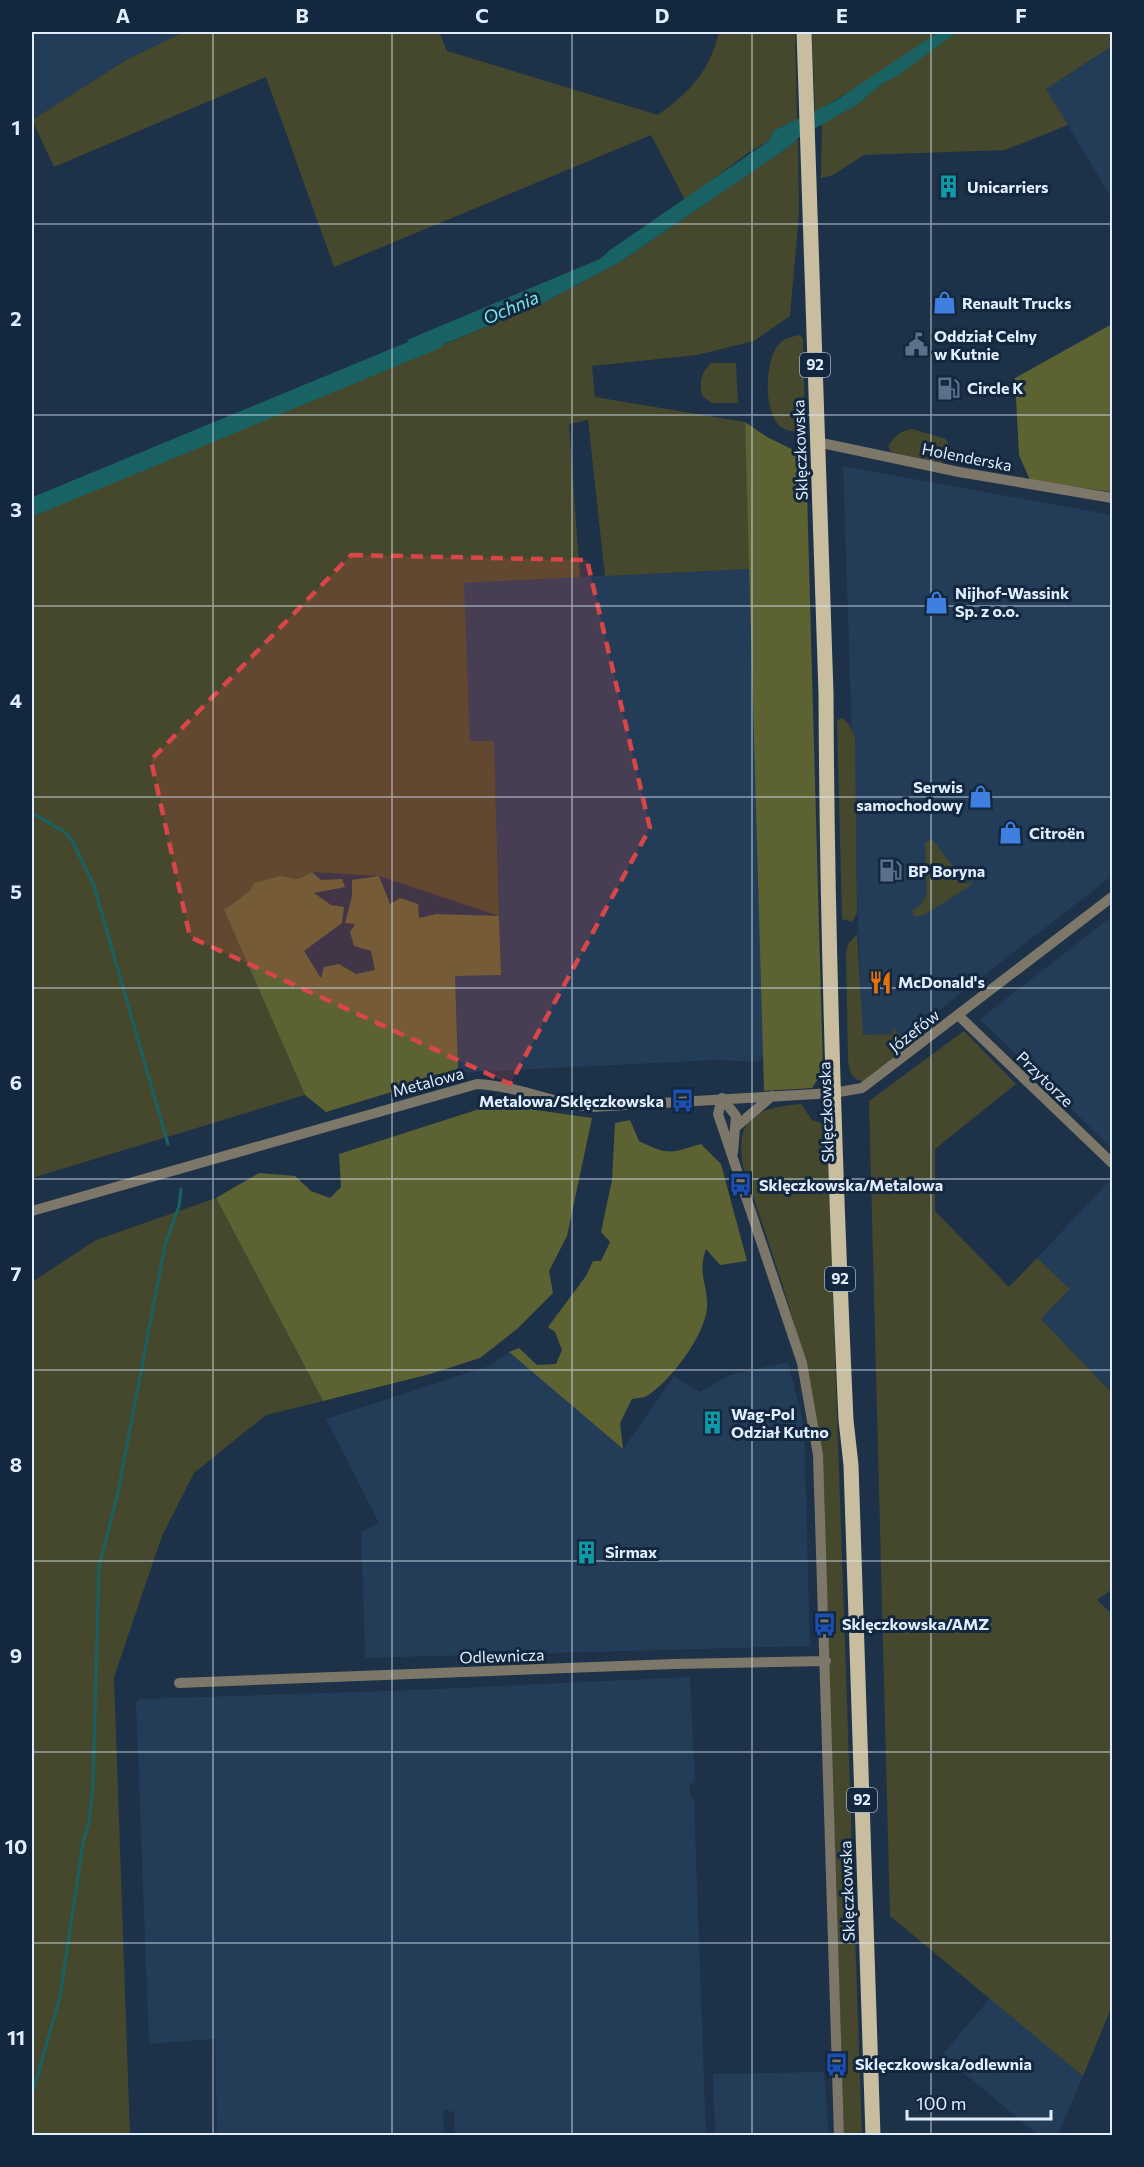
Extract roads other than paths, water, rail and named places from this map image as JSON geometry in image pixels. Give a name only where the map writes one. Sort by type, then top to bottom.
[{"type":"main road","name":"Sklęczkowska","points":[[804,32],[827,759],[825,792],[853,1419],[851,1465],[873,2136]]},
{"type":"street","name":"Holenderska","points":[[817,442],[958,472],[1113,498]]},
{"type":"street","name":"Józefów","points":[[838,1092],[862,1088],[1113,897]]},
{"type":"street","name":"Przytorze","points":[[958,1016],[1113,1163]]},
{"type":"street","name":"Metalowa","points":[[32,1211],[477,1084],[498,1085],[570,1105],[592,1107],[838,1092]]},
{"type":"street","points":[[737,1126],[772,1096]]},
{"type":"street","points":[[722,1098],[736,1116],[737,1126],[733,1153]]},
{"type":"street","points":[[722,1098],[718,1114],[802,1362],[812,1408],[818,1455],[839,2136]]},
{"type":"street","name":"Odlewnicza","points":[[179,1683],[673,1664],[826,1661]]},
{"type":"water","points":[[939,32],[957,32],[896,77],[883,83],[858,104],[798,138],[790,146],[620,262],[539,305],[417,355],[407,340],[600,259],[770,140],[773,131],[835,101]]},
{"type":"waterway","name":"Ochnia","points":[[32,507],[436,340]]},
{"type":"waterway","points":[[32,813],[66,833],[73,842],[94,886],[168,1144]]},
{"type":"waterway","points":[[32,2095],[60,1997],[83,1843],[89,1821],[93,1785],[99,1566],[117,1497],[165,1245],[179,1206],[181,1189]]},
{"type":"place","name":"Unicarriers","points":[[949,187]]},
{"type":"place","name":"Renault Trucks","points":[[944,303]]},
{"type":"place","name":"Oddział Celny w Kutnie","points":[[916,345]]},
{"type":"place","name":"Circle K","points":[[949,388]]},
{"type":"place","name":"Nijhof-Wassink Sp. z o.o.","points":[[937,602]]},
{"type":"place","name":"Serwis samochodowy","points":[[981,796]]},
{"type":"place","name":"Citroën","points":[[1011,833]]},
{"type":"place","name":"BP Boryna","points":[[890,871]]},
{"type":"place","name":"McDonald's","points":[[880,982]]},
{"type":"place","name":"Metalowa/Sklęczkowska","points":[[682,1101]]},
{"type":"place","name":"Sklęczkowska/Metalowa","points":[[741,1185]]},
{"type":"place","name":"Wag-Pol Odział Kutno","points":[[713,1423]]},
{"type":"place","name":"Sirmax","points":[[587,1552]]},
{"type":"place","name":"Sklęczkowska/AMZ","points":[[824,1624]]},
{"type":"place","name":"Sklęczkowska/odlewnia","points":[[837,2064]]}]
